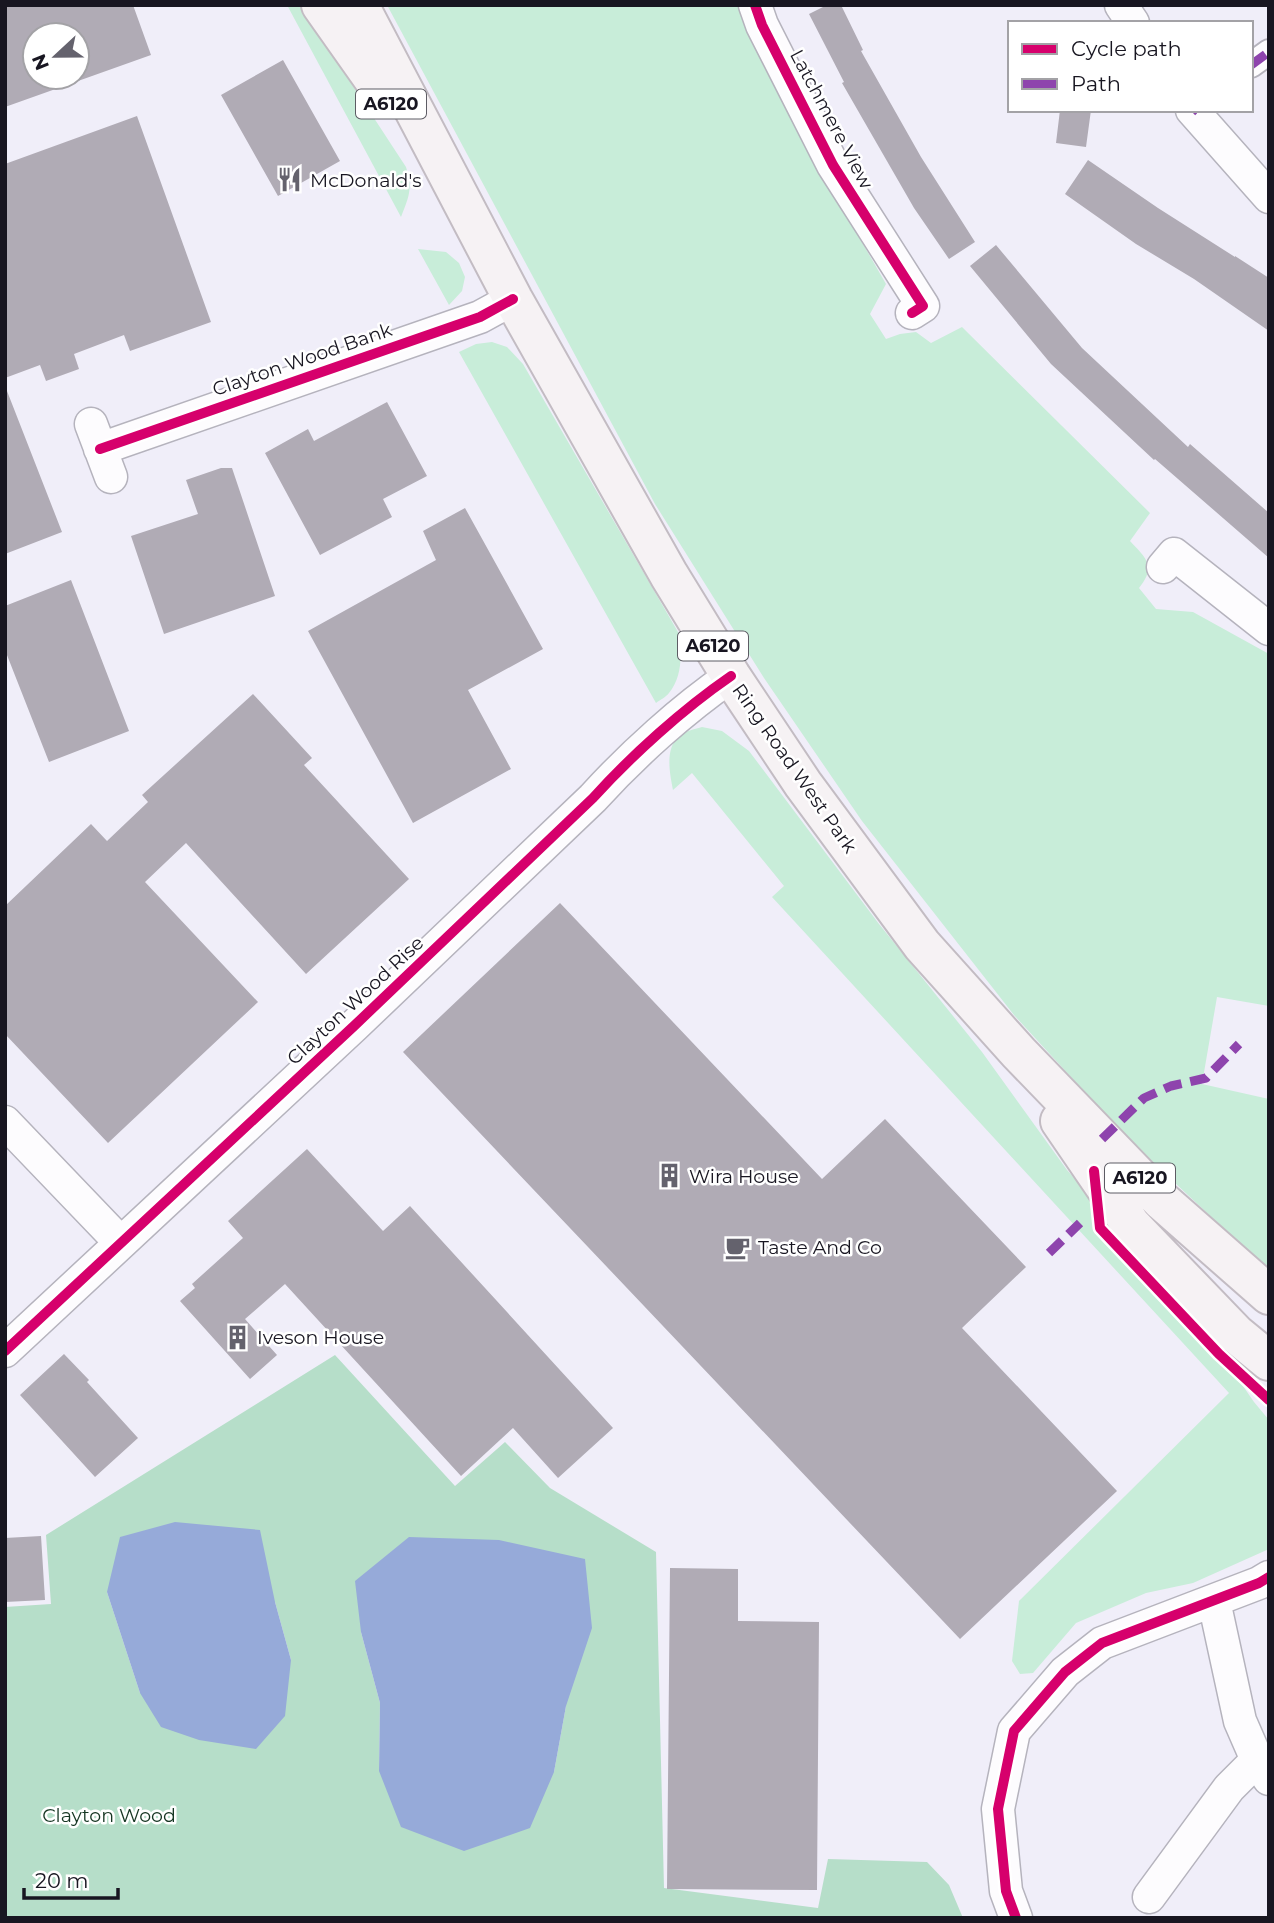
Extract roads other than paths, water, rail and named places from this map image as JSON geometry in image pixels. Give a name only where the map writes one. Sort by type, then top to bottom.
[{"type":"highway","name":"Ring Road West Park","points":[[321,5],[462,202]]},
{"type":"highway","name":"Ring Road West Park","points":[[359,5],[513,299],[669,575],[731,676],[803,784],[922,945],[1019,1053],[1162,1201],[1269,1295]]},
{"type":"highway","name":"Ring Road West Park","points":[[1019,1053],[1066,1130],[1131,1225],[1236,1334],[1269,1360]]},
{"type":"street","name":"Latchmere View","points":[[755,5],[762,25],[833,165],[923,306],[912,313]]},
{"type":"street","points":[[1121,5],[1132,21]]},
{"type":"street","points":[[1253,64],[1269,52]]},
{"type":"street","points":[[1194,112],[1269,197]]},
{"type":"street","name":"Clayton Wood Bank","points":[[101,450],[480,317],[513,299]]},
{"type":"street","points":[[1163,567],[1174,554],[1269,629]]},
{"type":"street","name":"Clayton Wood Rise","points":[[5,1351],[354,1026],[612,777],[704,695],[731,676]]},
{"type":"street","points":[[5,1122],[120,1242]]},
{"type":"street","points":[[1016,1918],[1006,1891],[998,1809],[1014,1731],[1065,1672],[1102,1643],[1214,1601],[1269,1577]]},
{"type":"street","points":[[1149,1897],[1229,1788],[1263,1770],[1240,1721],[1214,1601]]},
{"type":"water","points":[[175,1522],[260,1530],[275,1602],[291,1660],[285,1716],[256,1749],[199,1740],[161,1727],[140,1693],[107,1592],[120,1537]]},
{"type":"water","points":[[409,1537],[499,1540],[585,1559],[592,1628],[566,1706],[554,1772],[530,1828],[464,1851],[401,1827],[379,1771],[380,1703],[361,1632],[355,1581]]},
{"type":"place","name":"McDonald's","points":[[290,180]]},
{"type":"place","name":"Wira House","points":[[669,1176]]},
{"type":"place","name":"Taste And Co","points":[[738,1247]]},
{"type":"place","name":"Iveson House","points":[[237,1337]]},
{"type":"park label","name":"Clayton Wood","points":[[109,1815]]}]
